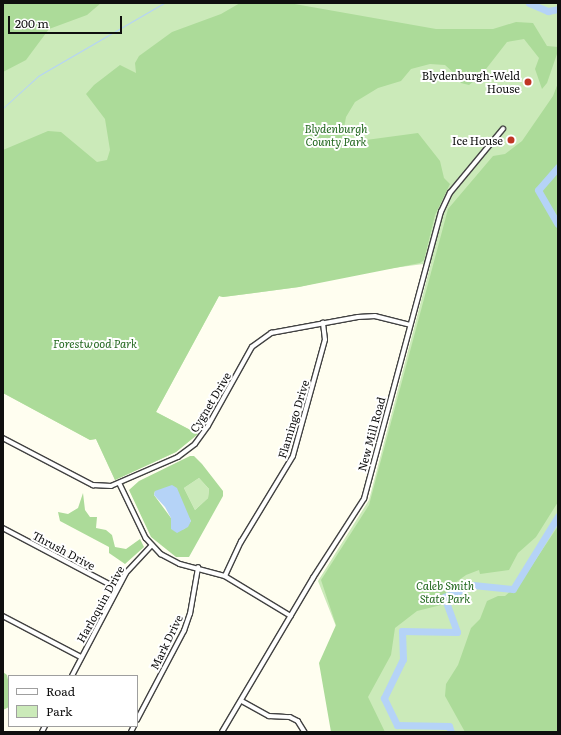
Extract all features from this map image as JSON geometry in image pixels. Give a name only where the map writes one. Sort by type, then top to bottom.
[{"type":"street","name":"New Mill Road","points":[[222,732],[291,616],[364,499],[441,212],[450,193],[503,128]]},
{"type":"street","name":"Cygnet Drive","points":[[3,438],[93,485],[102,487],[120,484],[178,457],[194,444],[208,426],[252,347],[261,339],[276,332],[323,323],[375,316],[410,325]]},
{"type":"street","name":"Flamingo Drive","points":[[225,576],[241,542],[293,456],[325,340],[323,323]]},
{"type":"street","points":[[120,484],[151,546],[173,562],[225,576],[291,616]]},
{"type":"street","name":"Thrush Drive","points":[[3,528],[117,588]]},
{"type":"street","name":"Harloquin Drive","points":[[72,675],[126,573],[151,546]]},
{"type":"street","name":"Mark Drive","points":[[138,718],[184,631],[190,614],[198,568]]},
{"type":"street","points":[[3,616],[81,657]]},
{"type":"street","points":[[242,700],[269,716],[290,717],[298,721],[305,732]]},
{"type":"green space","name":"Forestwood Park","points":[[3,3],[558,3],[558,732],[378,732],[318,581],[369,500],[431,263],[363,272],[299,287],[223,297],[219,296],[156,412],[198,434],[176,452],[115,480],[96,439],[90,440],[3,393]]},
{"type":"green space","points":[[3,3],[101,3],[87,15],[49,29],[26,60],[3,72]]},
{"type":"green space","name":"Blydenburgh County Park","points":[[240,3],[289,3],[436,29],[493,29],[516,22],[533,23],[547,46],[558,47],[558,51],[547,83],[542,89],[535,69],[539,58],[524,39],[507,42],[486,69],[476,73],[474,81],[469,85],[461,83],[457,76],[445,65],[430,64],[411,69],[401,81],[378,88],[355,102],[346,117],[343,133],[351,142],[418,133],[440,161],[444,178],[450,184],[435,215],[424,260],[420,263],[299,287],[223,297],[219,296],[156,412],[198,434],[176,452],[115,480],[96,439],[90,440],[3,393],[3,150],[48,131],[61,132],[97,162],[107,160],[110,150],[105,119],[86,94],[94,85],[120,65],[136,73],[135,63],[139,56],[172,32],[221,14]]},
{"type":"green space","name":"Caleb Smith State Park","points":[[558,83],[558,502],[536,537],[518,553],[509,570],[480,574],[479,570],[466,575],[448,588],[441,605],[417,611],[395,628],[391,655],[368,697],[385,732],[331,732],[319,663],[336,625],[321,580],[369,505],[448,209],[493,156],[505,154],[522,141],[553,96]]},
{"type":"green space","points":[[190,456],[194,456],[223,491],[223,496],[189,557],[176,557],[151,537],[129,490],[139,481]],"holes":[[[199,478],[209,489],[208,498],[195,510],[184,488]],[[155,491],[183,508],[191,521],[184,529],[180,530],[172,525],[171,518],[154,495]]]},
{"type":"green space","points":[[199,478],[209,489],[208,498],[195,510],[184,488]]},
{"type":"green space","points":[[83,493],[85,510],[90,517],[97,517],[96,528],[106,530],[112,535],[115,547],[126,549],[140,539],[144,547],[125,564],[109,553],[109,547],[60,521],[58,512],[68,514],[78,508]]},
{"type":"green space","points":[[558,526],[558,732],[465,732],[445,696],[446,684],[458,665],[471,628],[480,619],[487,601],[498,596],[505,596],[521,582]]},
{"type":"green space","points":[[3,672],[7,675],[8,680],[8,708],[3,710]]},
{"type":"water","points":[[172,485],[177,488],[191,521],[188,527],[177,533],[171,529],[171,518],[165,507],[154,495],[155,491]]},
{"type":"waterway","points":[[3,108],[38,76],[164,3]]},
{"type":"waterway","points":[[529,3],[548,11],[558,9]]},
{"type":"waterway","points":[[558,167],[538,190],[558,224]]},
{"type":"waterway","points":[[451,732],[449,726],[397,725],[384,698],[403,659],[402,631],[457,632],[444,597],[473,585],[513,589],[558,516]]},
{"type":"place","name":"Blydenburgh-Weld House","points":[[528,82]]},
{"type":"place","name":"Ice House","points":[[511,140]]}]
